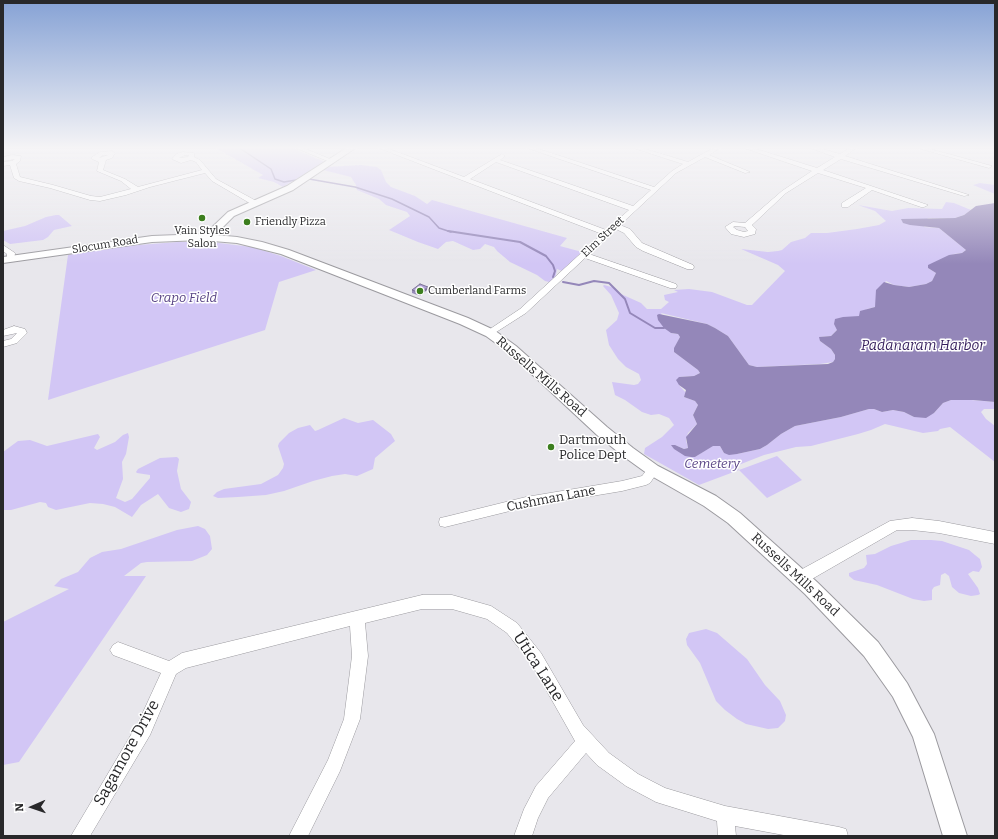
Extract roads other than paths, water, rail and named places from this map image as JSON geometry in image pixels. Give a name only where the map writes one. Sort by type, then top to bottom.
[{"type":"main road","points":[[178,237],[204,229],[235,212],[293,186]]},
{"type":"main road","points":[[207,238],[224,219]]},
{"type":"main road","points":[[224,219],[226,232],[237,240]]},
{"type":"main road","name":"Slocum Road","points":[[7,260],[129,241],[178,237],[207,238]]},
{"type":"main road","name":"Russells Mills Road","points":[[207,238],[237,240],[262,245],[285,252],[464,321],[490,333],[512,349],[602,431],[654,470],[710,501],[734,518],[800,578],[871,649],[900,690],[923,734],[955,836]]},
{"type":"street","points":[[52,186],[82,197],[100,199],[151,186]]},
{"type":"street","points":[[132,186],[137,190]]},
{"type":"street","points":[[225,186],[256,203]]},
{"type":"street","points":[[484,186],[607,233]]},
{"type":"street","points":[[569,186],[634,209]]},
{"type":"street","points":[[646,186],[655,189]]},
{"type":"street","name":"Elm Street","points":[[490,333],[524,311],[658,186]]},
{"type":"street","points":[[747,226],[784,192],[793,186]]},
{"type":"street","points":[[865,186],[924,205]]},
{"type":"street","points":[[938,186],[966,195]]},
{"type":"street","points":[[845,205],[871,188]]},
{"type":"street","points":[[615,226],[627,231],[646,249],[690,267]]},
{"type":"street","points":[[3,247],[11,253],[7,260]]},
{"type":"street","points":[[584,255],[673,286]]},
{"type":"street","points":[[3,334],[14,330],[22,331],[22,333],[14,341],[3,344]]},
{"type":"street","name":"Cushman Lane","points":[[445,522],[526,502],[622,486],[646,480],[654,470]]},
{"type":"street","points":[[800,578],[867,539],[895,525],[912,524],[939,526],[995,538]]},
{"type":"street","name":"Utica Lane","points":[[171,669],[182,661],[422,602],[452,602],[491,614],[512,628],[536,658],[577,731],[603,759],[632,780],[662,796],[725,815],[840,836]]},
{"type":"street","points":[[298,836],[334,765],[352,719],[360,656],[357,618]]},
{"type":"street","points":[[118,650],[171,669]]},
{"type":"street","name":"Sagamore Drive","points":[[80,836],[144,729],[171,669]]},
{"type":"street","points":[[523,836],[530,815],[542,792],[586,740]]},
{"type":"street","points":[[725,815],[727,836]]},
{"type":"water","name":"Padanaram Harbor","points":[[995,203],[995,402],[951,400],[943,403],[934,413],[926,418],[914,417],[904,412],[893,410],[882,412],[869,409],[841,417],[795,426],[760,449],[737,454],[729,455],[724,453],[720,446],[713,446],[695,457],[691,457],[685,456],[674,449],[671,445],[684,449],[688,448],[686,437],[697,424],[693,415],[698,405],[695,401],[684,397],[686,390],[679,385],[676,380],[679,377],[694,376],[700,373],[674,352],[674,348],[680,337],[678,334],[671,333],[664,328],[658,320],[657,315],[659,314],[707,324],[715,328],[728,336],[749,365],[757,367],[828,364],[833,362],[835,355],[831,349],[820,341],[819,337],[831,336],[837,330],[834,324],[835,319],[859,316],[860,311],[875,307],[876,290],[884,282],[909,287],[926,284],[932,281],[936,273],[928,268],[928,265],[949,255],[962,253],[966,250],[939,228],[910,225],[903,223],[901,219],[955,218],[964,215],[976,206]]},
{"type":"waterway","points":[[350,186],[392,199],[429,217],[439,228],[448,231]]},
{"type":"waterway","points":[[448,231],[520,242],[546,256],[553,265],[555,271],[553,277]]},
{"type":"waterway","points":[[563,282],[579,285],[594,281],[609,283],[625,299],[630,313],[655,328],[664,328]]},
{"type":"place","name":"Vain Styles Salon","points":[[202,218]]},
{"type":"place","name":"Friendly Pizza","points":[[247,222]]},
{"type":"place","name":"Cumberland Farms","points":[[420,291]]},
{"type":"place","name":"Dartmouth Police Dept","points":[[551,447]]},
{"type":"park label","name":"Crapo Field","points":[[184,298]]},
{"type":"park label","name":"Cemetery","points":[[712,464]]}]
